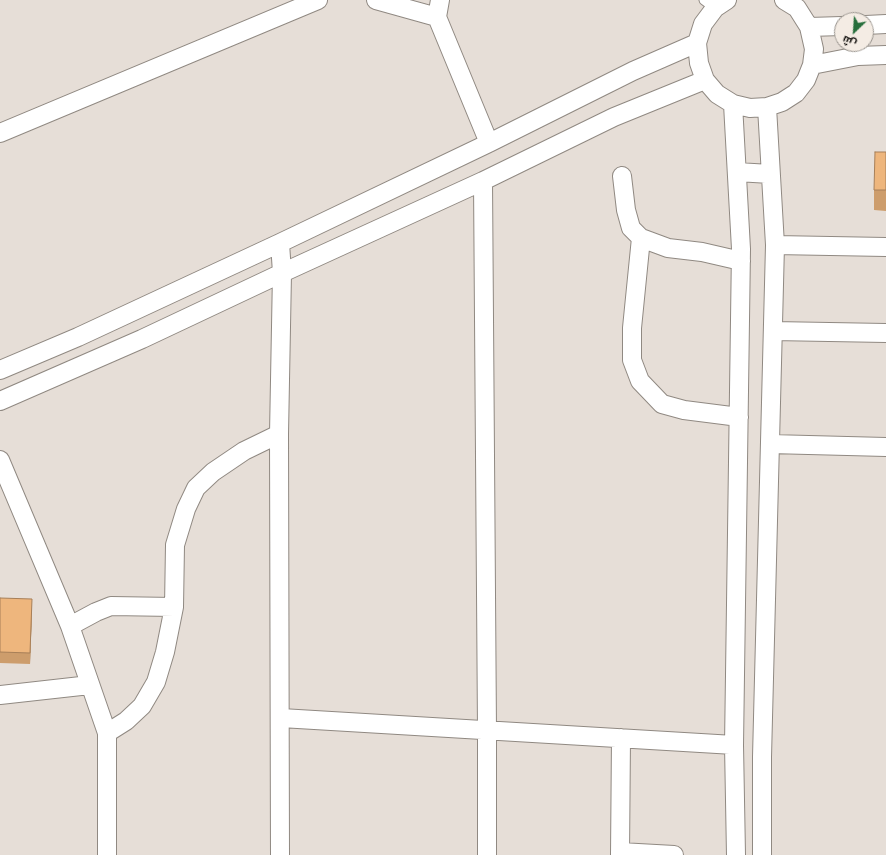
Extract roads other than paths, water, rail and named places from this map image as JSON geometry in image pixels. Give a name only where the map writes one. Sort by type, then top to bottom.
[{"type":"street","points":[[0,133],[318,0]]},
{"type":"street","points":[[376,0],[438,9],[489,143]]},
{"type":"street","points":[[715,3],[703,24],[697,43],[699,63],[705,80],[717,94],[733,104],[750,108],[767,107],[782,102],[796,93],[806,80],[812,65],[814,49],[810,27],[797,8],[784,0]]},
{"type":"street","points":[[874,25],[886,24]]},
{"type":"street","points":[[810,27],[834,26]]},
{"type":"street","points":[[0,370],[78,337],[280,243],[633,72],[697,43]]},
{"type":"street","points":[[812,65],[858,56],[886,55]]},
{"type":"street","points":[[0,401],[142,339],[483,181],[614,116],[705,80]]},
{"type":"street","points":[[733,104],[741,261],[734,745],[736,855]]},
{"type":"street","points":[[762,855],[762,757],[775,245],[767,107]]},
{"type":"street","points":[[737,172],[770,174]]},
{"type":"street","points":[[622,176],[626,210],[631,228],[641,238],[668,248],[702,252],[741,261]]},
{"type":"street","points":[[483,181],[487,855]]},
{"type":"street","points":[[641,238],[632,328],[632,360],[640,381],[662,404],[684,410],[739,418]]},
{"type":"street","points":[[280,243],[282,273],[280,434],[280,855]]},
{"type":"street","points":[[775,245],[886,247]]},
{"type":"street","points":[[773,331],[886,333]]},
{"type":"street","points":[[107,733],[126,721],[142,706],[156,682],[165,652],[174,608],[175,545],[186,509],[196,488],[213,472],[244,451],[280,434]]},
{"type":"street","points":[[770,444],[886,446]]},
{"type":"street","points":[[0,460],[70,626],[107,733],[107,855]]},
{"type":"street","points":[[70,626],[111,606],[174,608]]},
{"type":"street","points":[[0,695],[90,685]]},
{"type":"street","points":[[281,718],[734,745]]},
{"type":"street","points":[[621,738],[620,854],[674,855]]}]
